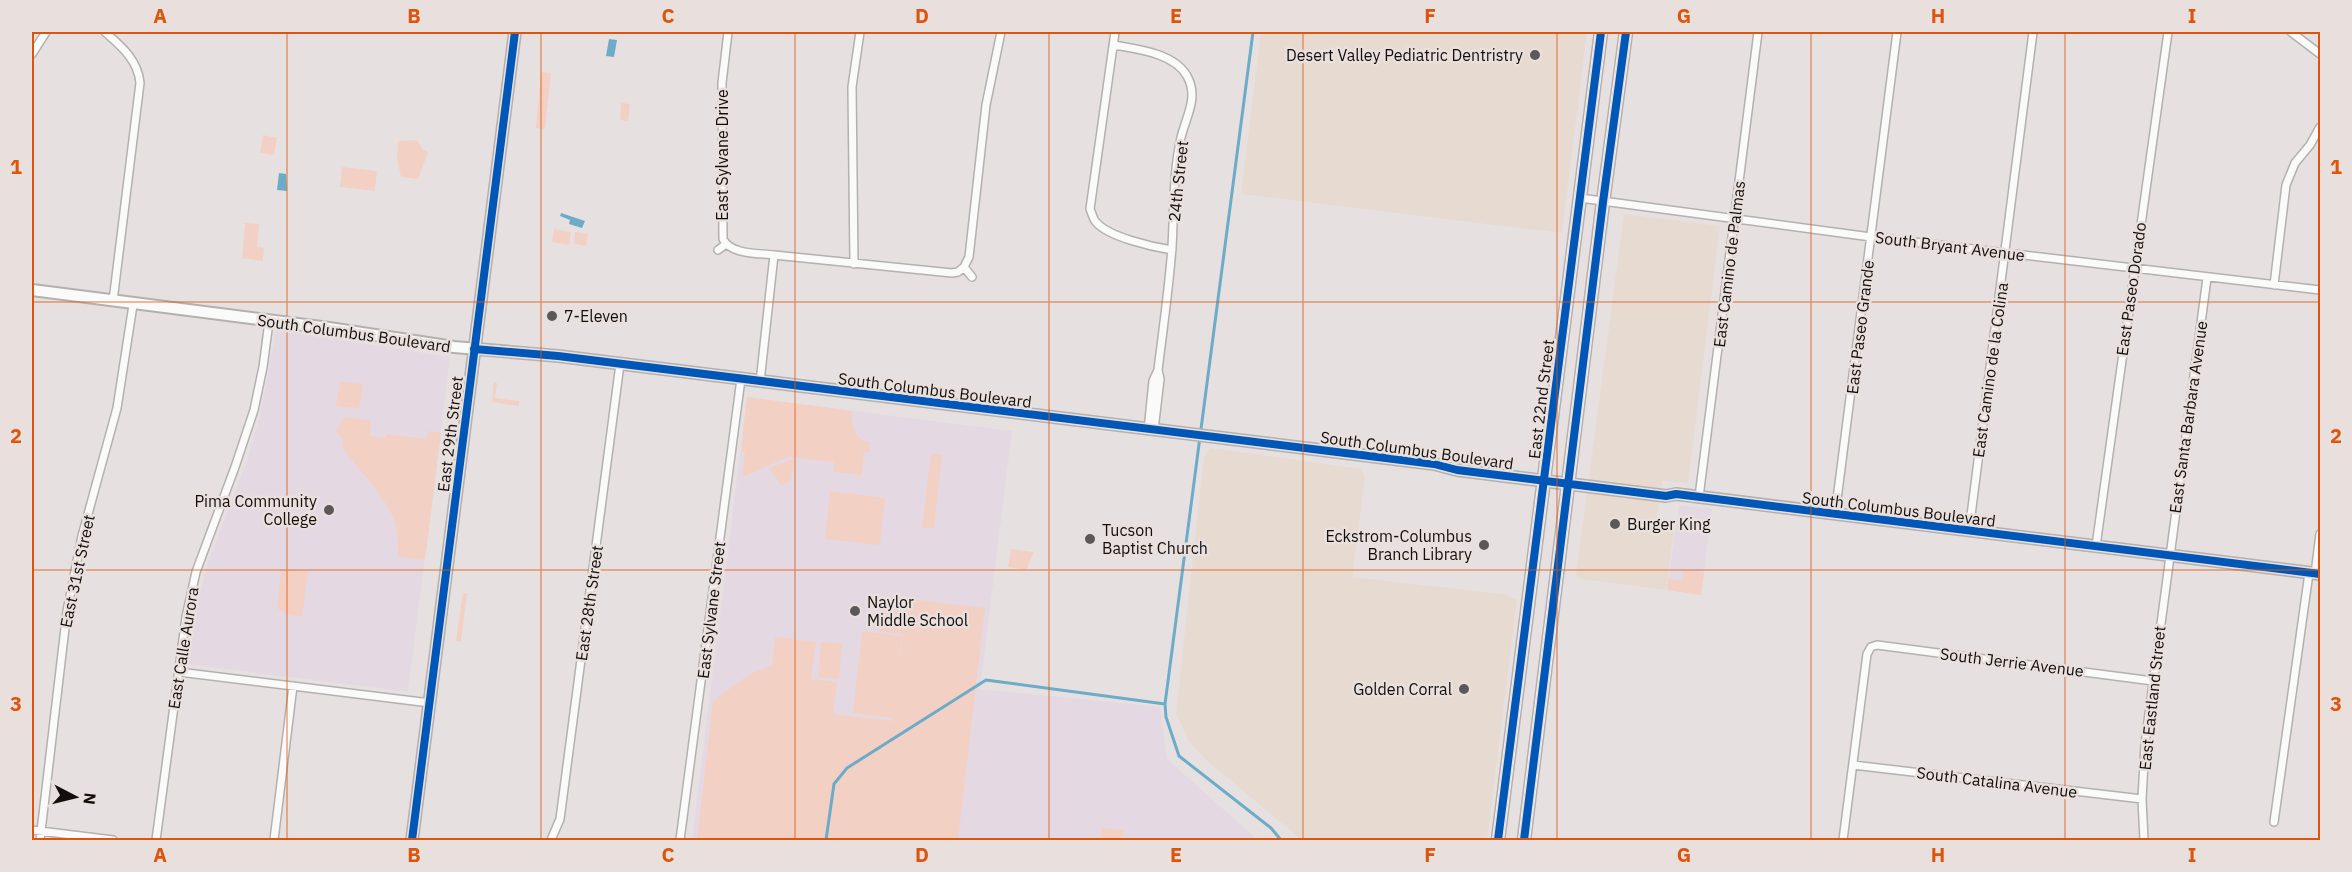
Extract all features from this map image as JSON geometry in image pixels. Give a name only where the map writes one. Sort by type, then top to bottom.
[{"type":"main road","name":"East 22nd Street","points":[[1498,840],[1601,32]]},
{"type":"main road","points":[[1524,840],[1626,32]]},
{"type":"street","points":[[32,54],[46,32]]},
{"type":"street","points":[[105,32],[132,59],[138,69],[140,83],[112,302]]},
{"type":"street","name":"East 29th Street","points":[[412,840],[515,32]]},
{"type":"street","name":"East Sylvane Drive","points":[[728,32],[722,83],[722,233],[726,244],[737,250],[854,264],[952,273],[964,267]]},
{"type":"street","points":[[854,264],[852,87],[860,32]]},
{"type":"street","points":[[972,277],[964,267],[969,257],[986,105],[1001,32]]},
{"type":"street","points":[[1115,32],[1090,209],[1097,223],[1113,233],[1154,248],[1172,250]]},
{"type":"street","name":"East Camino de Palmas","points":[[1699,497],[1758,32]]},
{"type":"street","name":"East Paseo Grande","points":[[1835,515],[1897,32]]},
{"type":"street","name":"East Camino de la Colina","points":[[1969,531],[2033,32]]},
{"type":"street","name":"East Paseo Dorado","points":[[2096,546],[2168,32]]},
{"type":"street","points":[[2291,32],[2320,54]]},
{"type":"street","name":"24th Street","points":[[1114,45],[1150,52],[1177,64],[1191,85],[1192,103],[1180,141],[1173,193],[1172,250],[1158,370],[1160,379],[1151,430]]},
{"type":"street","points":[[2274,285],[2286,185],[2295,163],[2317,138],[2320,127]]},
{"type":"street","name":"South Bryant Avenue","points":[[1580,198],[1734,220],[2320,290]]},
{"type":"street","points":[[718,250],[726,244]]},
{"type":"street","points":[[760,382],[774,255]]},
{"type":"street","name":"East Santa Barbara Avenue","points":[[2169,556],[2207,278]]},
{"type":"street","name":"South Columbus Boulevard","points":[[32,290],[474,349],[558,356],[1424,463],[1456,470],[1568,484],[1666,496],[1676,494],[2315,574]]},
{"type":"street","name":"East 31st Street","points":[[40,840],[67,611],[82,536],[117,408],[133,304]]},
{"type":"street","name":"East Calle Aurora","points":[[156,840],[186,617],[196,572],[254,410],[263,368],[269,322]]},
{"type":"street","name":"East 28th Street","points":[[551,840],[560,819],[620,364]]},
{"type":"street","name":"East Sylvane Street","points":[[680,840],[741,379]]},
{"type":"street","points":[[2274,822],[2320,534]]},
{"type":"street","name":"East Eastland Street","points":[[2144,840],[2142,799],[2145,744],[2169,556]]},
{"type":"street","name":"South Jerrie Avenue","points":[[1853,765],[1867,654],[1871,647],[1877,645],[2154,681]]},
{"type":"street","points":[[178,672],[430,703]]},
{"type":"street","points":[[274,840],[293,686]]},
{"type":"street","points":[[1843,840],[1853,765]]},
{"type":"street","name":"South Catalina Avenue","points":[[1853,765],[2142,799]]},
{"type":"street","points":[[32,830],[113,840]]},
{"type":"shaded area","points":[[1261,32],[1587,32],[1562,233],[1241,194]]},
{"type":"shaded area","points":[[541,72],[551,73],[545,129],[536,128]]},
{"type":"shaded area","points":[[621,103],[630,104],[628,121],[620,120]]},
{"type":"shaded area","points":[[263,135],[277,138],[274,155],[260,153]]},
{"type":"shaded area","points":[[417,140],[423,150],[428,152],[418,179],[401,177],[397,158],[398,141]]},
{"type":"shaded area","points":[[342,167],[377,171],[375,191],[340,187]]},
{"type":"shaded area","points":[[1624,214],[1720,226],[1688,483],[1662,481],[1657,519],[1675,522],[1666,590],[1581,579],[1576,575]]},
{"type":"shaded area","points":[[245,223],[259,224],[257,247],[264,248],[263,261],[242,258]]},
{"type":"shaded area","points":[[554,229],[571,232],[569,245],[552,242]]},
{"type":"shaded area","points":[[575,232],[588,234],[586,246],[574,244]]},
{"type":"shaded area","name":"Pima Community College","points":[[276,330],[450,357],[408,692],[188,664],[199,595],[209,560],[247,460],[260,416]]},
{"type":"shaded area","points":[[340,382],[363,384],[359,408],[336,406]]},
{"type":"shaded area","points":[[494,382],[497,383],[495,398],[519,401],[519,406],[492,402]]},
{"type":"shaded area","name":"Naylor Middle School","points":[[747,397],[1012,431],[980,689],[1160,707],[1167,759],[1258,840],[692,840]]},
{"type":"shaded area","points":[[747,397],[852,411],[853,426],[857,435],[870,442],[869,452],[864,452],[862,475],[833,472],[834,462],[788,457],[742,477],[745,452],[741,451]]},
{"type":"shaded area","points":[[344,417],[371,420],[370,436],[385,438],[386,434],[427,439],[428,431],[441,433],[425,560],[398,557],[396,529],[390,511],[343,449],[343,440],[336,432]]},
{"type":"shaded area","points":[[1210,448],[1361,469],[1365,478],[1352,577],[1504,594],[1517,600],[1487,840],[1300,840],[1205,759],[1188,740],[1176,713],[1204,457]]},
{"type":"shaded area","points":[[931,454],[942,455],[934,528],[922,528]]},
{"type":"shaded area","points":[[794,459],[791,480],[781,486],[769,468]]},
{"type":"shaded area","points":[[830,491],[885,498],[880,545],[825,539]]},
{"type":"shaded area","points":[[1679,505],[1712,509],[1701,595],[1667,590]]},
{"type":"shaded area","points":[[1011,549],[1034,552],[1026,570],[1008,567]]},
{"type":"shaded area","points":[[286,569],[308,571],[302,617],[285,614],[277,608],[281,572]]},
{"type":"shaded area","points":[[1684,570],[1704,573],[1701,595],[1667,590],[1668,579],[1682,581]]},
{"type":"shaded area","points":[[463,593],[467,593],[461,642],[456,641]]},
{"type":"shaded area","points":[[883,596],[985,608],[958,840],[697,840],[713,701],[748,675],[772,665],[775,637],[816,642],[811,679],[837,682],[833,714],[893,721],[893,718],[853,713],[862,631],[902,636],[899,669],[903,634],[879,631]]},
{"type":"shaded area","points":[[821,642],[842,643],[839,679],[818,677]]},
{"type":"shaded area","points":[[1102,828],[1123,830],[1122,840],[1101,840]]},
{"type":"water","points":[[609,39],[617,40],[614,57],[606,56]]},
{"type":"water","points":[[279,173],[286,174],[287,191],[277,190]]},
{"type":"water","points":[[561,213],[585,221],[582,228],[569,224],[570,220],[560,216]]},
{"type":"waterway","points":[[826,840],[834,784],[847,768],[986,680],[1165,704],[1253,32]]},
{"type":"waterway","points":[[1165,704],[1166,717],[1179,756],[1271,828],[1281,840]]},
{"type":"cycle path","points":[[412,840],[515,32]]},
{"type":"cycle path","points":[[1498,840],[1601,32]]},
{"type":"cycle path","points":[[1524,840],[1626,32]]},
{"type":"cycle path","points":[[474,349],[558,356],[1434,464],[1457,470],[1666,496],[1676,494],[2320,574]]},
{"type":"place","name":"Desert Valley Pediatric Dentristry","points":[[1535,55]]},
{"type":"place","name":"7-Eleven","points":[[552,316]]},
{"type":"place","name":"Pima Community College","points":[[329,510]]},
{"type":"place","name":"Burger King","points":[[1615,524]]},
{"type":"place","name":"Tucson Baptist Church","points":[[1090,539]]},
{"type":"place","name":"Eckstrom-Columbus Branch Library","points":[[1484,545]]},
{"type":"place","name":"Naylor Middle School","points":[[855,611]]},
{"type":"place","name":"Golden Corral","points":[[1464,689]]}]
